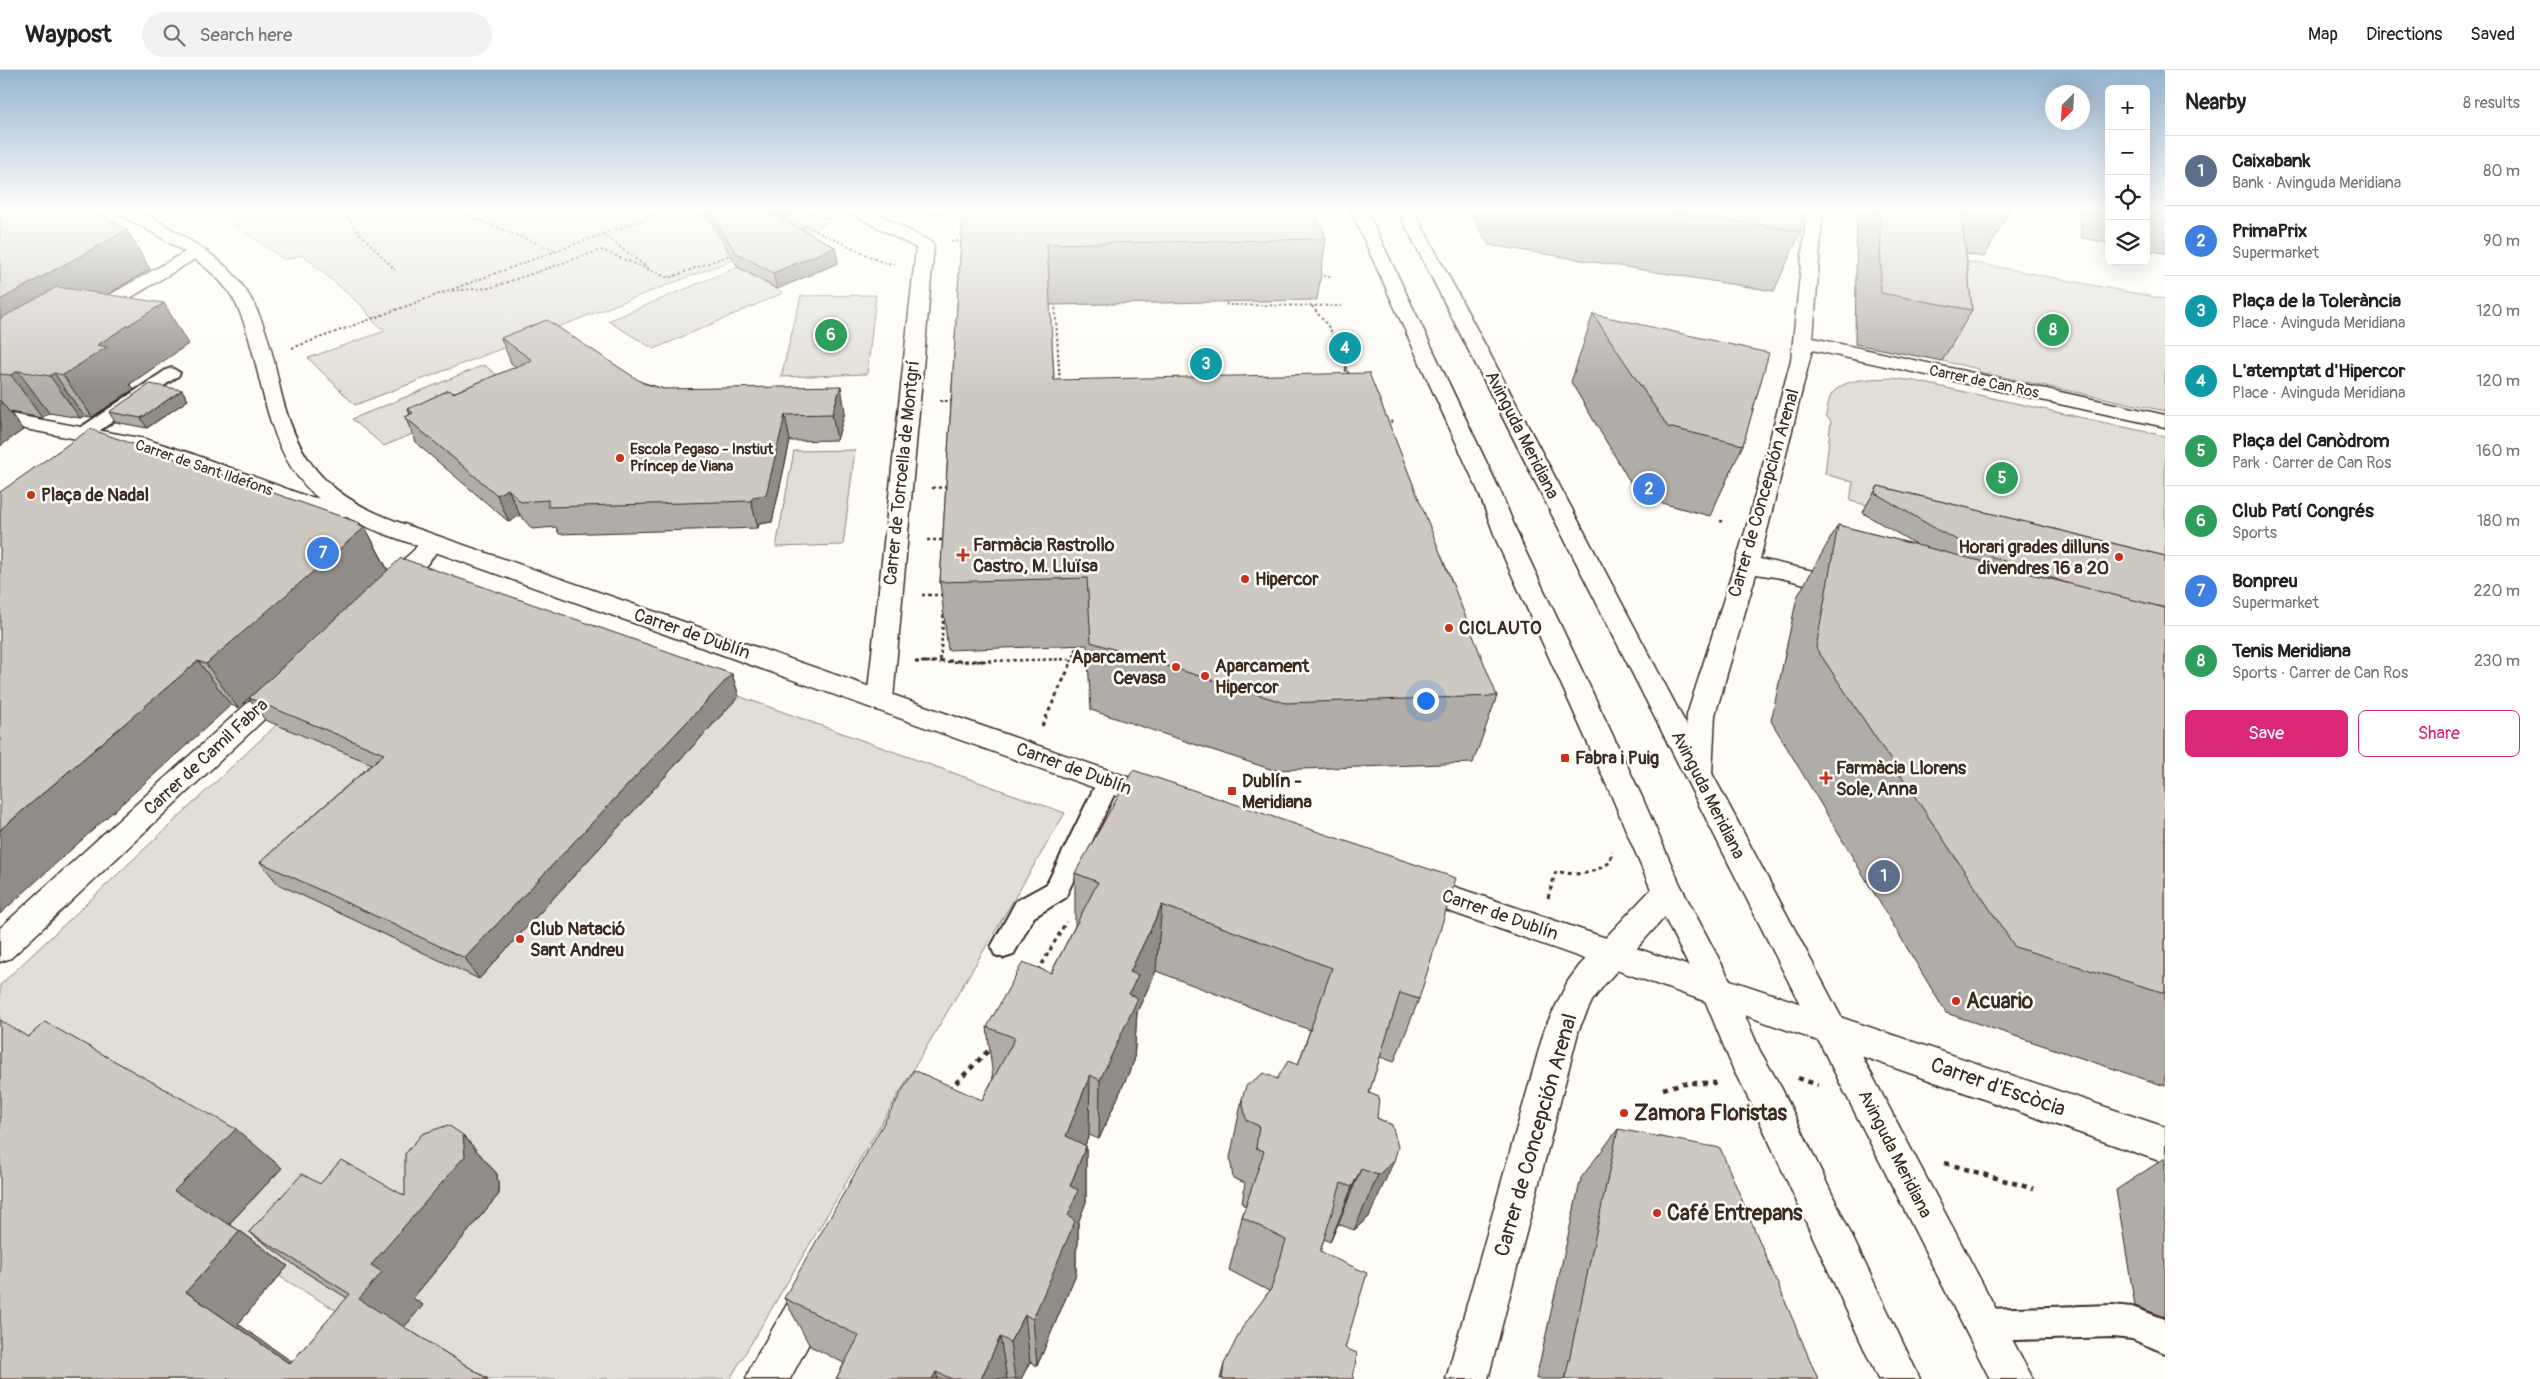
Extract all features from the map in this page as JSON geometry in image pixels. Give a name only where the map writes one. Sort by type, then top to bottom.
[{"type":"main road","points":[[74,323],[163,270]]},
{"type":"main road","points":[[219,270],[236,288],[254,327],[266,368],[275,410],[290,450],[307,475],[329,496],[348,510]]},
{"type":"main road","name":"Carrer de Torroella de Montgrí","points":[[880,700],[923,270]]},
{"type":"main road","points":[[1386,270],[1490,493],[1509,542],[1627,797],[1668,892],[1718,990],[1746,1060],[1769,1101],[1899,1379]]},
{"type":"main road","name":"Avinguda Meridiana","points":[[1437,270],[1785,946],[1831,1030],[2012,1379]]},
{"type":"main road","name":"Carrer de Concepción Arenal","points":[[1698,774],[1701,715],[1746,566],[1798,369],[1809,270]]},
{"type":"main road","name":"Carrer de Can Ros","points":[[1802,342],[2165,421]]},
{"type":"main road","name":"Carrer de Sant Ildefons","points":[[0,418],[137,444],[182,458],[298,501],[316,506],[348,510]]},
{"type":"main road","points":[[115,460],[137,444]]},
{"type":"main road","name":"Carrer de Dublín","points":[[348,510],[431,542],[1186,808]]},
{"type":"main road","points":[[366,608],[423,555],[431,542]]},
{"type":"main road","points":[[1746,566],[1781,570],[1870,593]]},
{"type":"main road","name":"Carrer de Camil Fabra","points":[[0,948],[300,670]]},
{"type":"main road","name":"Carrer de Dublín","points":[[1392,878],[1831,1030]]},
{"type":"main road","name":"Carrer de Concepción Arenal","points":[[1467,1379],[1562,1028],[1580,991],[1668,892]]},
{"type":"main road","name":"Carrer d'Escòcia","points":[[1831,1030],[2165,1145]]},
{"type":"main road","points":[[767,1379],[834,1259]]},
{"type":"lane","points":[[83,434],[172,373]]},
{"type":"lane","points":[[1004,947],[1026,909],[1056,891],[1108,782]]},
{"type":"lane","points":[[1983,1325],[2112,1321],[2132,1323],[2165,1336]]},
{"type":"path","points":[[292,348],[504,270]]},
{"type":"path","points":[[447,291],[490,288],[542,270]]},
{"type":"path","points":[[651,271],[669,278],[690,270]]},
{"type":"path","points":[[1316,276],[1332,276]]},
{"type":"path","points":[[1223,290],[1227,305],[1344,306]]},
{"type":"path","points":[[1055,298],[1060,388]]},
{"type":"path","points":[[1311,306],[1330,329],[1350,377]]},
{"type":"path","points":[[1050,329],[1057,329]]},
{"type":"path","points":[[1052,362],[1058,362]]},
{"type":"path","points":[[1346,384],[1343,376],[1347,368]]},
{"type":"path","points":[[954,410],[956,392]]},
{"type":"path","points":[[943,401],[960,400]]},
{"type":"path","points":[[1377,417],[1392,422]]},
{"type":"path","points":[[935,488],[950,487],[950,496]]},
{"type":"path","name":"Carrer de Concepción Arenal","points":[[1720,521],[1724,522]]},
{"type":"path","points":[[947,549],[948,531]]},
{"type":"path","points":[[932,540],[948,540]]},
{"type":"path","points":[[940,662],[945,586]]},
{"type":"path","points":[[928,595],[951,595]]},
{"type":"path","points":[[1040,731],[1076,652],[1074,632]]},
{"type":"path","points":[[915,662],[1073,659]]},
{"type":"path","points":[[1548,896],[1556,871]]},
{"type":"path","points":[[1032,980],[1067,920]]},
{"type":"path","points":[[944,1095],[998,1041]]},
{"type":"path","points":[[1663,1089],[1684,1083],[1716,1083]]},
{"type":"path","points":[[1945,1163],[2034,1189]]},
{"type":"shaded area","points":[[320,270],[706,270],[355,405],[308,358],[385,331],[375,323],[362,306]]},
{"type":"shaded area","points":[[731,270],[743,270],[783,293],[654,349],[608,321]]},
{"type":"shaded area","points":[[1936,270],[2014,270],[2165,299],[2165,411],[1979,372],[1979,369],[1942,361]]},
{"type":"shaded area","points":[[876,295],[867,374],[781,377],[801,296]]},
{"type":"shaded area","points":[[484,365],[517,390],[384,446],[352,419]]},
{"type":"shaded area","points":[[1892,378],[1915,381],[2165,436],[2165,579],[1850,501],[1853,482],[1825,474],[1831,421],[1826,416],[1829,399],[1835,390],[1849,382]]},
{"type":"shaded area","points":[[855,450],[843,545],[776,547],[794,451]]},
{"type":"shaded area","name":"Club Natació Sant Andreu","points":[[426,584],[1065,813],[730,1379],[450,1379],[0,1108],[0,985]]},
{"type":"building","points":[[0,270],[54,270],[0,300]]},
{"type":"building","points":[[768,270],[780,270],[773,273]]},
{"type":"building","points":[[959,270],[1048,270],[1054,380],[1369,373],[1497,696],[1285,703],[1091,642],[1087,578],[940,582]]},
{"type":"building","points":[[1881,270],[1968,270],[1972,310],[1881,293]]},
{"type":"building","points":[[57,287],[164,303],[97,345],[107,347],[63,375],[54,373],[50,376],[18,371],[11,375],[0,374],[0,319]]},
{"type":"building","points":[[1593,314],[1769,353],[1743,445],[1668,427]]},
{"type":"building","points":[[547,320],[643,383],[664,389],[841,386],[832,414],[785,415],[766,495],[753,497],[751,501],[548,507],[548,500],[521,502],[508,489],[497,495],[405,417],[413,413],[408,409],[449,390],[453,393],[532,360],[501,338]]},
{"type":"building","points":[[150,384],[182,390],[141,418],[109,412]]},
{"type":"building","points":[[90,429],[360,523],[358,525],[365,527],[206,664],[198,661],[0,830],[0,492]]},
{"type":"building","points":[[1878,486],[2165,556],[2165,608],[2072,585],[1993,557],[1943,533],[1875,493]]},
{"type":"building","points":[[1838,525],[2165,608],[2165,993],[2015,947],[1816,648]]},
{"type":"building","points":[[401,558],[732,674],[465,958],[260,862],[384,754],[249,698]]},
{"type":"building","points":[[1133,770],[1456,878],[1419,999],[1400,993],[1369,1093],[1379,1097],[1377,1118],[1392,1125],[1398,1147],[1394,1161],[1378,1175],[1361,1169],[1352,1187],[1341,1183],[1320,1252],[1367,1273],[1345,1348],[1357,1353],[1353,1379],[1222,1379],[1224,1364],[1242,1328],[1271,1289],[1286,1240],[1242,1217],[1264,1151],[1256,1148],[1259,1126],[1246,1120],[1242,1099],[1246,1086],[1264,1073],[1277,1079],[1288,1061],[1298,1065],[1332,968],[1162,905],[1130,972],[1138,975],[1129,994],[1138,998],[1100,1080],[1090,1075],[1066,1136],[1086,1146],[1070,1186],[1078,1190],[1068,1216],[1075,1221],[1033,1319],[1025,1315],[1010,1342],[1000,1337],[981,1379],[952,1379],[936,1372],[932,1379],[836,1379],[859,1336],[784,1298],[914,1070],[982,1100],[1015,1038],[987,1027],[1023,962],[1051,973],[1098,882],[1075,873]]},
{"type":"building","points":[[0,1020],[28,1037],[45,1022],[236,1129],[174,1191],[240,1231],[186,1292],[290,1364],[350,1294],[249,1232],[302,1174],[320,1184],[341,1160],[405,1196],[405,1154],[422,1134],[448,1125],[463,1135],[465,1156],[371,1265],[382,1272],[359,1299],[488,1379],[0,1379]]},
{"type":"building","points":[[1618,1129],[1720,1148],[1818,1379],[1565,1379]]},
{"type":"place","name":"Tenis Meridiana","points":[[2053,330]]},
{"type":"place","name":"Club Patí Congrés","points":[[831,335]]},
{"type":"place","name":"L'atemptat d'Hipercor","points":[[1345,348]]},
{"type":"place","name":"Plaça de la Tolerància","points":[[1206,364]]},
{"type":"place","name":"Escola Pegaso - Instiut Príncep de Viana","points":[[620,458]]},
{"type":"place","name":"Plaça del Canòdrom","points":[[2002,478]]},
{"type":"place","name":"PrimaPrix","points":[[1649,489]]},
{"type":"place","name":"Plaça de Nadal","points":[[31,495]]},
{"type":"place","name":"Bonpreu","points":[[323,553]]},
{"type":"place","name":"Farmàcia Rastrollo Castro, M. Lluïsa","points":[[963,555]]},
{"type":"place","name":"Horari grades dilluns divendres 16 a 20","points":[[2119,557]]},
{"type":"place","name":"Hipercor","points":[[1245,579]]},
{"type":"place","name":"CICLAUTO","points":[[1449,628]]},
{"type":"place","name":"Aparcament Cevasa","points":[[1176,667]]},
{"type":"place","name":"Aparcament Hipercor","points":[[1205,676]]},
{"type":"place","name":"Fabra i Puig","points":[[1565,758]]},
{"type":"place","name":"Farmàcia Llorens Sole, Anna","points":[[1826,778]]},
{"type":"place","name":"Dublín - Meridiana","points":[[1232,791]]},
{"type":"place","name":"Caixabank","points":[[1884,876]]},
{"type":"place","name":"Club Natació Sant Andreu","points":[[520,939]]},
{"type":"place","name":"Acuario","points":[[1956,1001]]},
{"type":"place","name":"Zamora Floristas","points":[[1624,1113]]},
{"type":"place","name":"Café Entrepans","points":[[1657,1213]]}]
